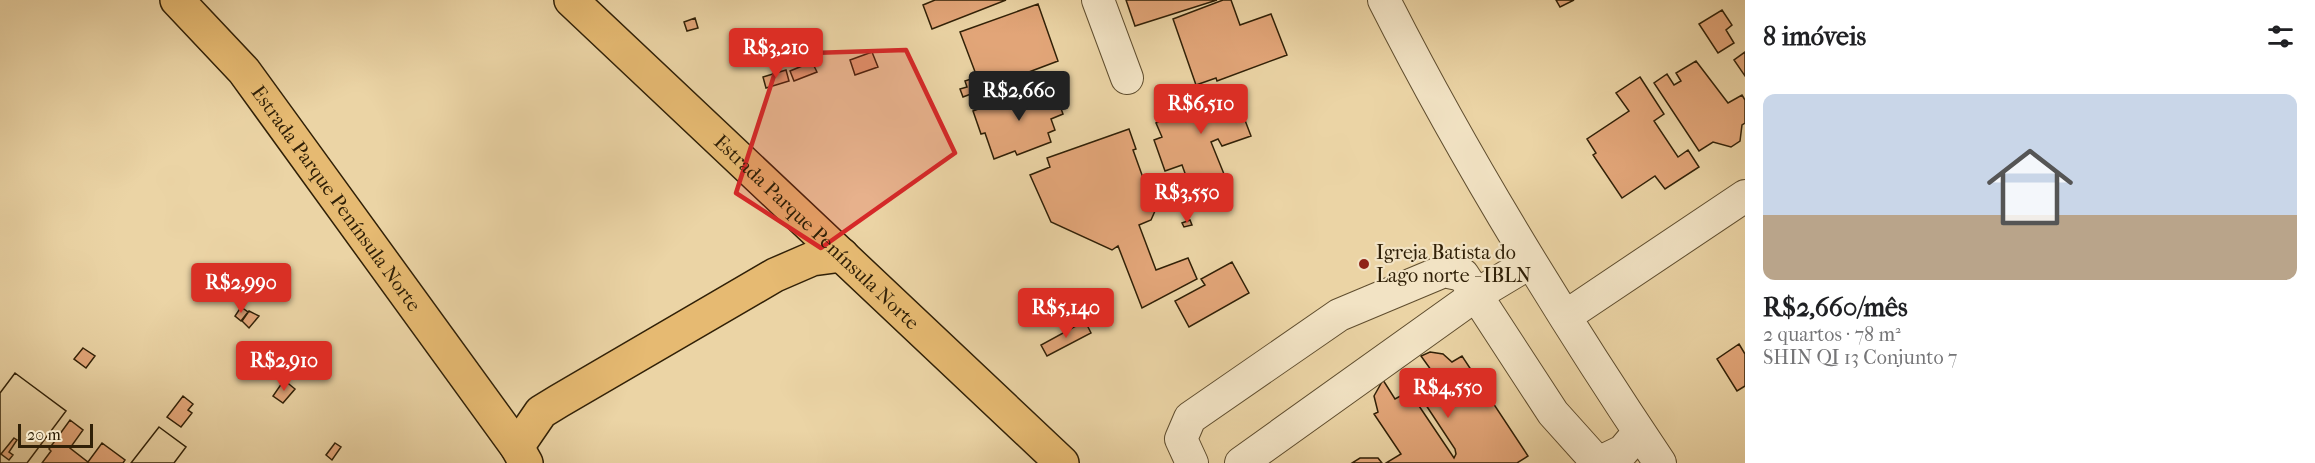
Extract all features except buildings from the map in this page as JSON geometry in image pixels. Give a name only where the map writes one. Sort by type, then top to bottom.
[{"type":"main road","name":"Estrada Parque Península Norte","points":[[177,0],[244,70],[521,455]]},
{"type":"main road","name":"Estrada Parque Península Norte","points":[[571,0],[1062,463]]},
{"type":"main road","points":[[521,455],[541,412],[775,275],[813,259],[842,255]]},
{"type":"street","points":[[1098,0],[1127,78]]},
{"type":"street","points":[[1384,0],[1449,124],[1531,262],[1660,463]]},
{"type":"street","points":[[1566,316],[1745,196]]},
{"type":"street","points":[[1240,463],[1476,295],[1531,262]]},
{"type":"street","points":[[1192,463],[1181,439],[1190,418],[1339,315],[1444,271],[1463,275],[1553,413],[1598,463],[1623,451],[1639,432]]},
{"type":"highlighted area","points":[[906,50],[955,153],[821,248],[736,193],[781,54]]},
{"type":"place","name":"Igreja Batista do Lago norte - IBLN","points":[[1364,264]]}]
